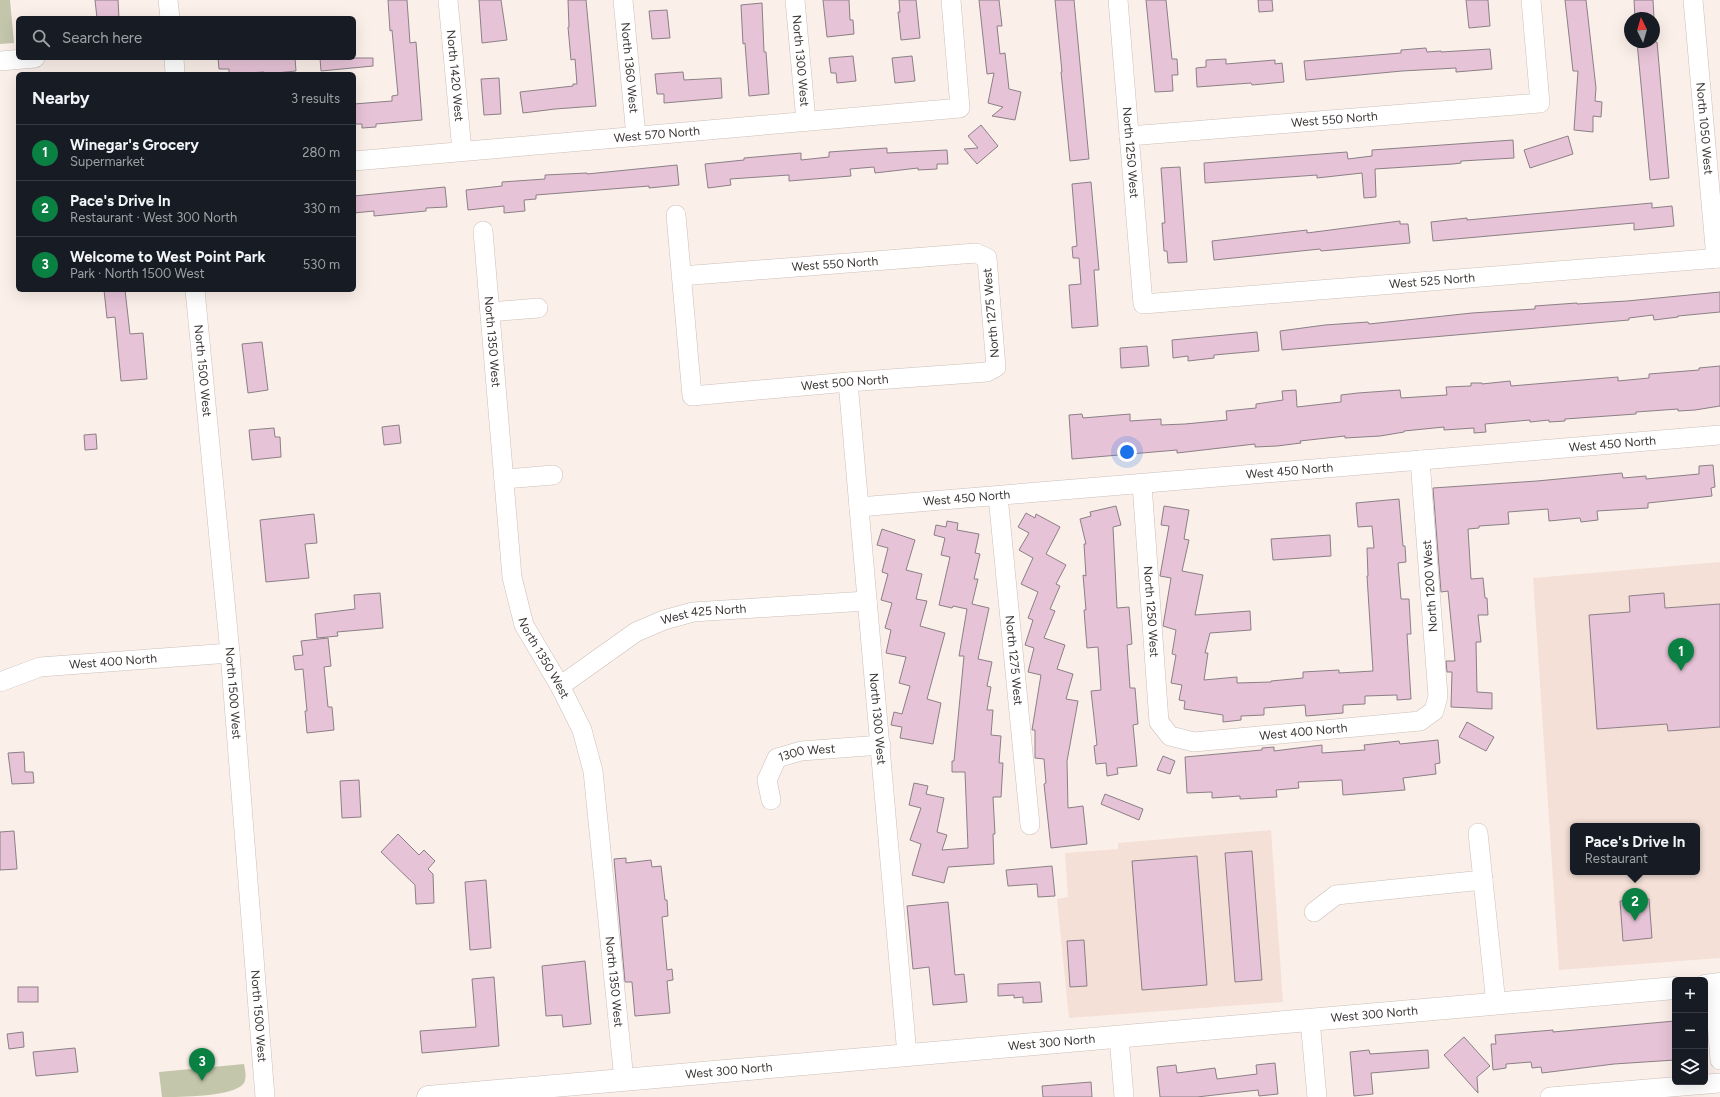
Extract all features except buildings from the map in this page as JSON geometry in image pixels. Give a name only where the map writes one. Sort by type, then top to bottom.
[{"type":"main road","name":"West 300 North","points":[[428,1097],[515,1093],[624,1080],[1672,988]]},
{"type":"street","points":[[168,0],[170,16]]},
{"type":"street","name":"North 1420 West","points":[[448,0],[462,151]]},
{"type":"street","name":"North 1360 West","points":[[623,0],[636,136]]},
{"type":"street","name":"North 1300 West","points":[[795,0],[806,121]]},
{"type":"street","name":"West 570 North","points":[[356,161],[960,108],[951,0]]},
{"type":"street","name":"North 1250 West","points":[[1118,0],[1143,304]]},
{"type":"street","name":"West 550 North","points":[[1128,136],[1540,103],[1531,0]]},
{"type":"street","name":"North 1050 West","points":[[1693,0],[1718,258]]},
{"type":"street","points":[[0,61],[16,60]]},
{"type":"street","points":[[174,60],[175,72]]},
{"type":"street","points":[[676,215],[681,276]]},
{"type":"street","name":"North 1350 West","points":[[483,231],[512,577],[524,626],[560,686],[582,730],[594,772],[624,1080]]},
{"type":"street","name":"West 550 North","points":[[681,276],[976,253],[987,258]]},
{"type":"street","name":"North 1275 West","points":[[987,258],[996,367]]},
{"type":"street","name":"West 525 North","points":[[1143,304],[1718,258]]},
{"type":"street","name":"West 500 North","points":[[681,276],[692,396],[848,382],[987,372],[996,367]]},
{"type":"street","name":"North 1500 West","points":[[195,292],[230,653],[265,1097]]},
{"type":"street","points":[[490,312],[538,308]]},
{"type":"street","name":"North 1300 West","points":[[848,382],[907,1055]]},
{"type":"street","name":"West 450 North","points":[[859,507],[1720,435]]},
{"type":"street","name":"North 1200 West","points":[[1420,460],[1438,696],[1434,711]]},
{"type":"street","points":[[504,479],[553,475]]},
{"type":"street","name":"North 1250 West","points":[[1142,484],[1159,722],[1170,736]]},
{"type":"street","name":"North 1275 West","points":[[998,496],[1030,825]]},
{"type":"street","name":"West 425 North","points":[[560,686],[636,632],[664,620],[678,616],[693,612],[867,601]]},
{"type":"street","name":"West 400 North","points":[[0,682],[40,667],[230,653]]},
{"type":"street","name":"West 400 North","points":[[1170,736],[1194,742],[1420,721],[1434,711]]},
{"type":"street","name":"1300 West","points":[[771,800],[767,780],[778,758],[801,751],[881,745]]},
{"type":"street","points":[[1478,833],[1496,1004]]},
{"type":"street","points":[[1314,912],[1336,895],[1483,880]]},
{"type":"street","points":[[1713,985],[1720,1060]]},
{"type":"street","points":[[1310,1020],[1317,1097]]},
{"type":"street","points":[[1119,1037],[1124,1097]]},
{"type":"street","points":[[1550,1097],[1720,1083]]},
{"type":"shaded area","points":[[1720,562],[1720,958],[1559,970],[1533,578]]},
{"type":"shaded area","points":[[1271,830],[1283,1002],[1069,1018],[1057,899],[1068,897],[1065,853],[1118,849],[1118,843]]},
{"type":"green space","points":[[0,0],[10,0],[14,43],[0,44]]},
{"type":"green space","points":[[244,1064],[246,1074],[245,1081],[239,1088],[219,1094],[162,1097],[159,1072]]},
{"type":"place","name":"Winegar's Grocery","points":[[1681,671]]},
{"type":"place","name":"Pace's Drive In","points":[[1635,921]]},
{"type":"place","name":"Welcome to West Point Park","points":[[202,1081]]}]
